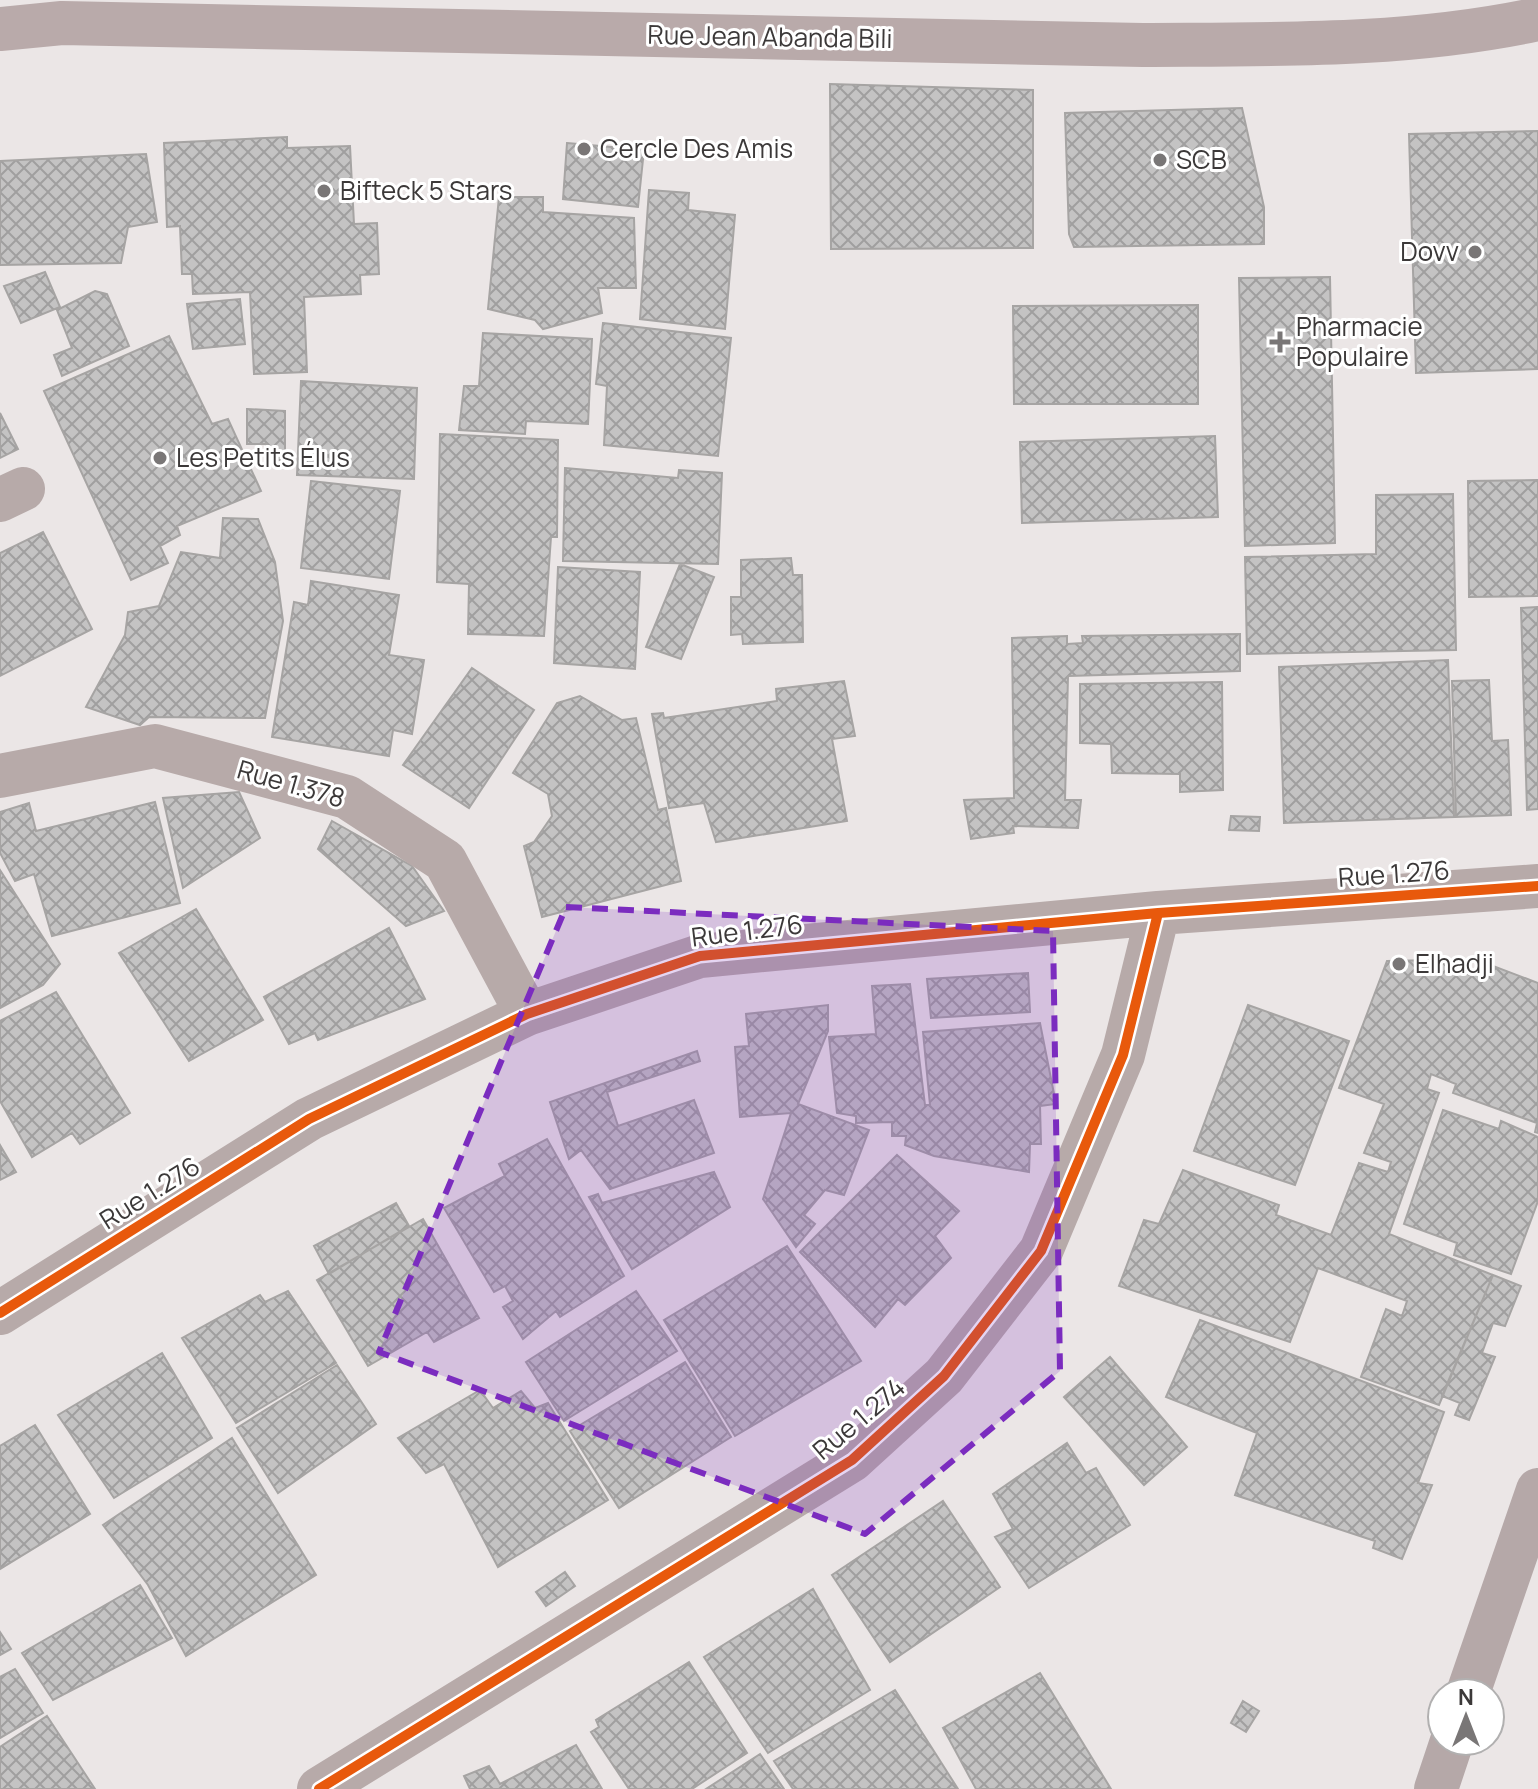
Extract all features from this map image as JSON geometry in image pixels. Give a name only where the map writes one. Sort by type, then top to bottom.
[{"type":"main road","name":"Rue Jean Abanda Bili","points":[[0,29],[62,23],[1143,45],[1297,44],[1490,29],[1538,19]]},
{"type":"main road","points":[[1474,1677],[1538,1490]]},
{"type":"main road","points":[[1436,1789],[1447,1757]]},
{"type":"street","name":"Rue 1.378","points":[[0,776],[155,746],[347,797],[445,861],[527,1014]]},
{"type":"street","name":"Rue 1.276","points":[[0,1313],[309,1119],[527,1014],[700,956],[1158,913],[1538,886]]},
{"type":"street","name":"Rue 1.274","points":[[319,1789],[852,1460],[944,1376],[1041,1251],[1123,1055],[1158,913]]},
{"type":"highlighted area","points":[[566,907],[1053,931],[1060,1371],[865,1534],[379,1352]]},
{"type":"building","points":[[830,84],[1033,90],[1033,248],[831,249]]},
{"type":"building","name":"SCB","points":[[1242,108],[1264,207],[1264,244],[1074,247],[1069,234],[1065,113]]},
{"type":"building","name":"Dovv","points":[[1538,131],[1538,369],[1416,373],[1409,134]]},
{"type":"building","points":[[287,137],[287,148],[350,146],[354,224],[377,223],[379,274],[360,275],[361,294],[304,297],[307,372],[254,374],[250,292],[193,294],[192,274],[182,274],[180,226],[167,227],[164,143]]},
{"type":"building","points":[[567,143],[644,150],[638,207],[563,199]]},
{"type":"building","points":[[146,154],[157,222],[128,227],[121,263],[0,265],[0,161]]},
{"type":"building","points":[[649,190],[689,193],[688,210],[735,215],[725,329],[640,319]]},
{"type":"building","points":[[499,197],[543,197],[543,212],[634,218],[636,288],[598,288],[602,313],[543,329],[535,320],[488,309]]},
{"type":"building","points":[[45,272],[60,307],[21,323],[4,286]]},
{"type":"building","points":[[1330,277],[1335,543],[1245,546],[1239,278]]},
{"type":"building","points":[[95,291],[107,294],[129,346],[62,376],[54,355],[72,348],[57,310]]},
{"type":"building","points":[[240,299],[245,344],[193,349],[187,304]]},
{"type":"building","points":[[1198,305],[1198,404],[1014,404],[1013,306]]},
{"type":"building","points":[[603,323],[731,338],[718,456],[604,445],[607,386],[596,384]]},
{"type":"building","points":[[483,333],[592,339],[588,424],[526,421],[525,434],[459,430],[464,386],[479,386]]},
{"type":"building","name":"Les Petits Élus","points":[[169,336],[212,424],[228,419],[261,491],[177,526],[180,535],[160,546],[168,563],[131,580],[44,391]]},
{"type":"building","points":[[301,381],[417,388],[414,479],[297,475]]},
{"type":"building","points":[[247,409],[285,411],[285,460],[266,460],[266,444],[247,444]]},
{"type":"building","points":[[0,413],[18,449],[0,458]]},
{"type":"building","points":[[440,434],[558,440],[557,537],[551,537],[544,636],[468,634],[469,584],[437,582]]},
{"type":"building","points":[[1215,436],[1218,517],[1022,523],[1020,442]]},
{"type":"building","points":[[565,468],[678,478],[679,470],[722,473],[718,564],[563,561]]},
{"type":"building","points":[[1538,480],[1538,596],[1469,597],[1468,481]]},
{"type":"building","points":[[311,481],[400,491],[389,579],[301,568]]},
{"type":"building","points":[[1453,494],[1456,650],[1247,654],[1245,557],[1376,554],[1376,495]]},
{"type":"building","points":[[223,518],[258,519],[275,562],[283,621],[265,718],[149,717],[140,725],[86,707],[125,635],[128,612],[159,606],[181,552],[220,558]]},
{"type":"building","points":[[43,532],[92,629],[0,676],[0,553]]},
{"type":"building","points":[[791,558],[793,575],[802,575],[803,642],[743,644],[742,634],[731,635],[731,597],[741,597],[741,560]]},
{"type":"building","points":[[680,564],[714,577],[681,659],[646,647]]},
{"type":"building","points":[[558,567],[640,572],[635,669],[554,663]]},
{"type":"building","points":[[311,581],[399,595],[389,655],[424,660],[412,734],[393,730],[389,756],[272,737],[294,602],[308,605]]},
{"type":"building","points":[[1538,607],[1538,809],[1527,810],[1521,608]]},
{"type":"building","points":[[1240,634],[1240,671],[1068,676],[1065,800],[1081,800],[1078,828],[1013,826],[1014,833],[971,839],[964,800],[1014,798],[1012,638],[1067,636],[1067,644],[1083,643],[1082,636]]},
{"type":"building","points":[[1448,660],[1454,817],[1284,823],[1279,667]]},
{"type":"building","points":[[472,668],[534,710],[469,808],[403,765]]},
{"type":"building","points":[[1489,680],[1492,741],[1508,740],[1511,815],[1456,817],[1452,681]]},
{"type":"building","points":[[844,681],[855,736],[832,739],[847,821],[716,842],[704,803],[669,808],[652,714],[663,713],[664,718],[777,701],[776,689]]},
{"type":"building","points":[[1222,682],[1223,790],[1180,792],[1180,774],[1112,773],[1111,744],[1080,743],[1080,684]]},
{"type":"building","points":[[580,696],[622,720],[636,718],[658,810],[666,808],[681,881],[542,917],[524,846],[534,842],[552,816],[548,794],[513,773],[557,703]]},
{"type":"building","points":[[239,792],[260,838],[183,888],[163,798]]},
{"type":"building","points":[[155,802],[180,903],[52,936],[34,874],[15,881],[0,853],[0,812],[29,803],[36,831]]},
{"type":"building","points":[[1231,816],[1260,817],[1259,831],[1229,830]]},
{"type":"building","points":[[332,821],[412,866],[444,911],[406,926],[318,849]]},
{"type":"building","points":[[0,870],[60,964],[43,985],[0,1008]]},
{"type":"building","points":[[196,909],[263,1020],[189,1061],[119,953]]},
{"type":"building","points":[[389,928],[425,999],[318,1040],[315,1033],[289,1044],[264,997]]},
{"type":"building","points":[[1435,960],[1472,976],[1480,961],[1538,983],[1538,1133],[1535,1132],[1537,1123],[1453,1093],[1456,1084],[1431,1074],[1427,1089],[1439,1093],[1389,1234],[1493,1275],[1439,1405],[1361,1377],[1386,1309],[1402,1316],[1407,1301],[1318,1268],[1290,1342],[1119,1286],[1144,1220],[1159,1224],[1183,1170],[1279,1205],[1276,1215],[1331,1235],[1359,1163],[1388,1172],[1391,1162],[1364,1153],[1384,1104],[1339,1088],[1387,961]]},
{"type":"building","points":[[1028,973],[1030,1012],[931,1018],[927,979]]},
{"type":"building","points":[[910,984],[925,1105],[930,1105],[923,1032],[1040,1023],[1056,1104],[1040,1106],[1041,1144],[1030,1144],[1029,1172],[934,1156],[905,1145],[906,1136],[892,1136],[892,1122],[856,1123],[856,1116],[837,1113],[829,1037],[876,1034],[872,986]]},
{"type":"building","points":[[56,992],[130,1113],[80,1144],[72,1133],[32,1157],[0,1101],[0,1021]]},
{"type":"building","points":[[828,1005],[828,1031],[798,1104],[869,1130],[844,1195],[825,1190],[804,1215],[815,1224],[796,1247],[763,1199],[791,1113],[740,1117],[735,1047],[749,1046],[746,1014]]},
{"type":"building","points":[[1248,1005],[1349,1041],[1295,1185],[1194,1151]]},
{"type":"building","points":[[697,1051],[700,1061],[607,1092],[618,1126],[694,1100],[714,1153],[610,1189],[581,1150],[569,1159],[550,1102]]},
{"type":"building","points":[[1443,1110],[1499,1129],[1501,1121],[1538,1137],[1538,1201],[1511,1274],[1454,1255],[1457,1243],[1404,1224]]},
{"type":"building","points":[[547,1139],[624,1276],[560,1317],[556,1311],[523,1339],[503,1307],[513,1301],[505,1286],[494,1292],[444,1208],[505,1176],[499,1164]]},
{"type":"building","points":[[0,1145],[16,1172],[0,1180]]},
{"type":"building","points":[[897,1155],[959,1211],[935,1236],[951,1258],[905,1305],[898,1299],[875,1327],[800,1252]]},
{"type":"building","points":[[714,1172],[730,1207],[632,1269],[589,1197],[598,1194],[602,1203]]},
{"type":"building","points":[[396,1203],[409,1226],[329,1274],[314,1246]]},
{"type":"building","points":[[423,1219],[479,1318],[434,1342],[427,1332],[368,1366],[317,1280]]},
{"type":"building","points":[[787,1246],[861,1361],[735,1436],[664,1320]]},
{"type":"building","points":[[1493,1275],[1521,1286],[1505,1326],[1493,1323],[1482,1353],[1495,1357],[1469,1420],[1455,1415],[1460,1403],[1442,1396]]},
{"type":"building","points":[[288,1291],[336,1363],[236,1423],[182,1338],[260,1295],[265,1302]]},
{"type":"building","points":[[636,1291],[677,1351],[564,1421],[526,1362]]},
{"type":"building","points":[[1200,1320],[1444,1412],[1418,1483],[1432,1485],[1402,1559],[1373,1548],[1375,1541],[1235,1495],[1257,1433],[1166,1397]]},
{"type":"building","points":[[162,1353],[212,1438],[114,1498],[58,1415]]},
{"type":"building","points":[[1110,1357],[1187,1447],[1144,1485],[1064,1397]]},
{"type":"building","points":[[685,1362],[731,1437],[619,1508],[570,1431]]},
{"type":"building","points":[[337,1365],[376,1424],[278,1493],[237,1428]]},
{"type":"building","points":[[480,1390],[493,1408],[521,1391],[535,1408],[548,1403],[608,1500],[498,1567],[444,1464],[426,1473],[398,1438]]},
{"type":"building","points":[[35,1425],[90,1514],[0,1569],[0,1446]]},
{"type":"building","points":[[232,1438],[316,1575],[186,1656],[148,1585],[103,1525]]},
{"type":"building","points":[[1067,1443],[1086,1473],[1096,1468],[1130,1525],[1029,1588],[995,1537],[1013,1529],[993,1494]]},
{"type":"building","points":[[943,1501],[1000,1587],[890,1662],[832,1575]]},
{"type":"building","points":[[565,1572],[575,1586],[546,1606],[536,1592]]},
{"type":"building","points":[[140,1585],[172,1638],[53,1700],[22,1653]]},
{"type":"building","points":[[813,1589],[870,1690],[768,1753],[704,1657]]},
{"type":"building","points":[[0,1632],[11,1649],[0,1655]]},
{"type":"building","points":[[689,1662],[747,1753],[692,1789],[629,1789],[591,1732],[599,1727],[596,1720]]},
{"type":"building","points":[[15,1669],[43,1713],[0,1738],[0,1677]]},
{"type":"building","points":[[1040,1673],[1111,1789],[976,1789],[943,1728]]},
{"type":"building","points":[[895,1690],[958,1789],[793,1789],[774,1761]]},
{"type":"building","points":[[1243,1701],[1259,1711],[1246,1732],[1231,1723]]},
{"type":"building","points":[[47,1716],[95,1789],[0,1789],[0,1747]]},
{"type":"building","points":[[576,1745],[602,1789],[470,1789],[464,1776],[489,1766],[500,1784]]},
{"type":"building","points":[[760,1754],[784,1789],[706,1789]]},
{"type":"cycle path","points":[[0,1313],[309,1119],[527,1014],[700,956],[1158,913],[1538,886]]},
{"type":"cycle path","points":[[319,1789],[852,1460],[944,1376],[1041,1251],[1123,1055],[1158,913]]},
{"type":"place","name":"Cercle Des Amis","points":[[584,149]]},
{"type":"place","name":"SCB","points":[[1160,160]]},
{"type":"place","name":"Bifteck 5 Stars","points":[[324,191]]},
{"type":"place","name":"Dovv","points":[[1475,252]]},
{"type":"place","name":"Pharmacie Populaire","points":[[1280,342]]},
{"type":"place","name":"Les Petits Élus","points":[[160,458]]},
{"type":"place","name":"Elhadji","points":[[1399,964]]}]
